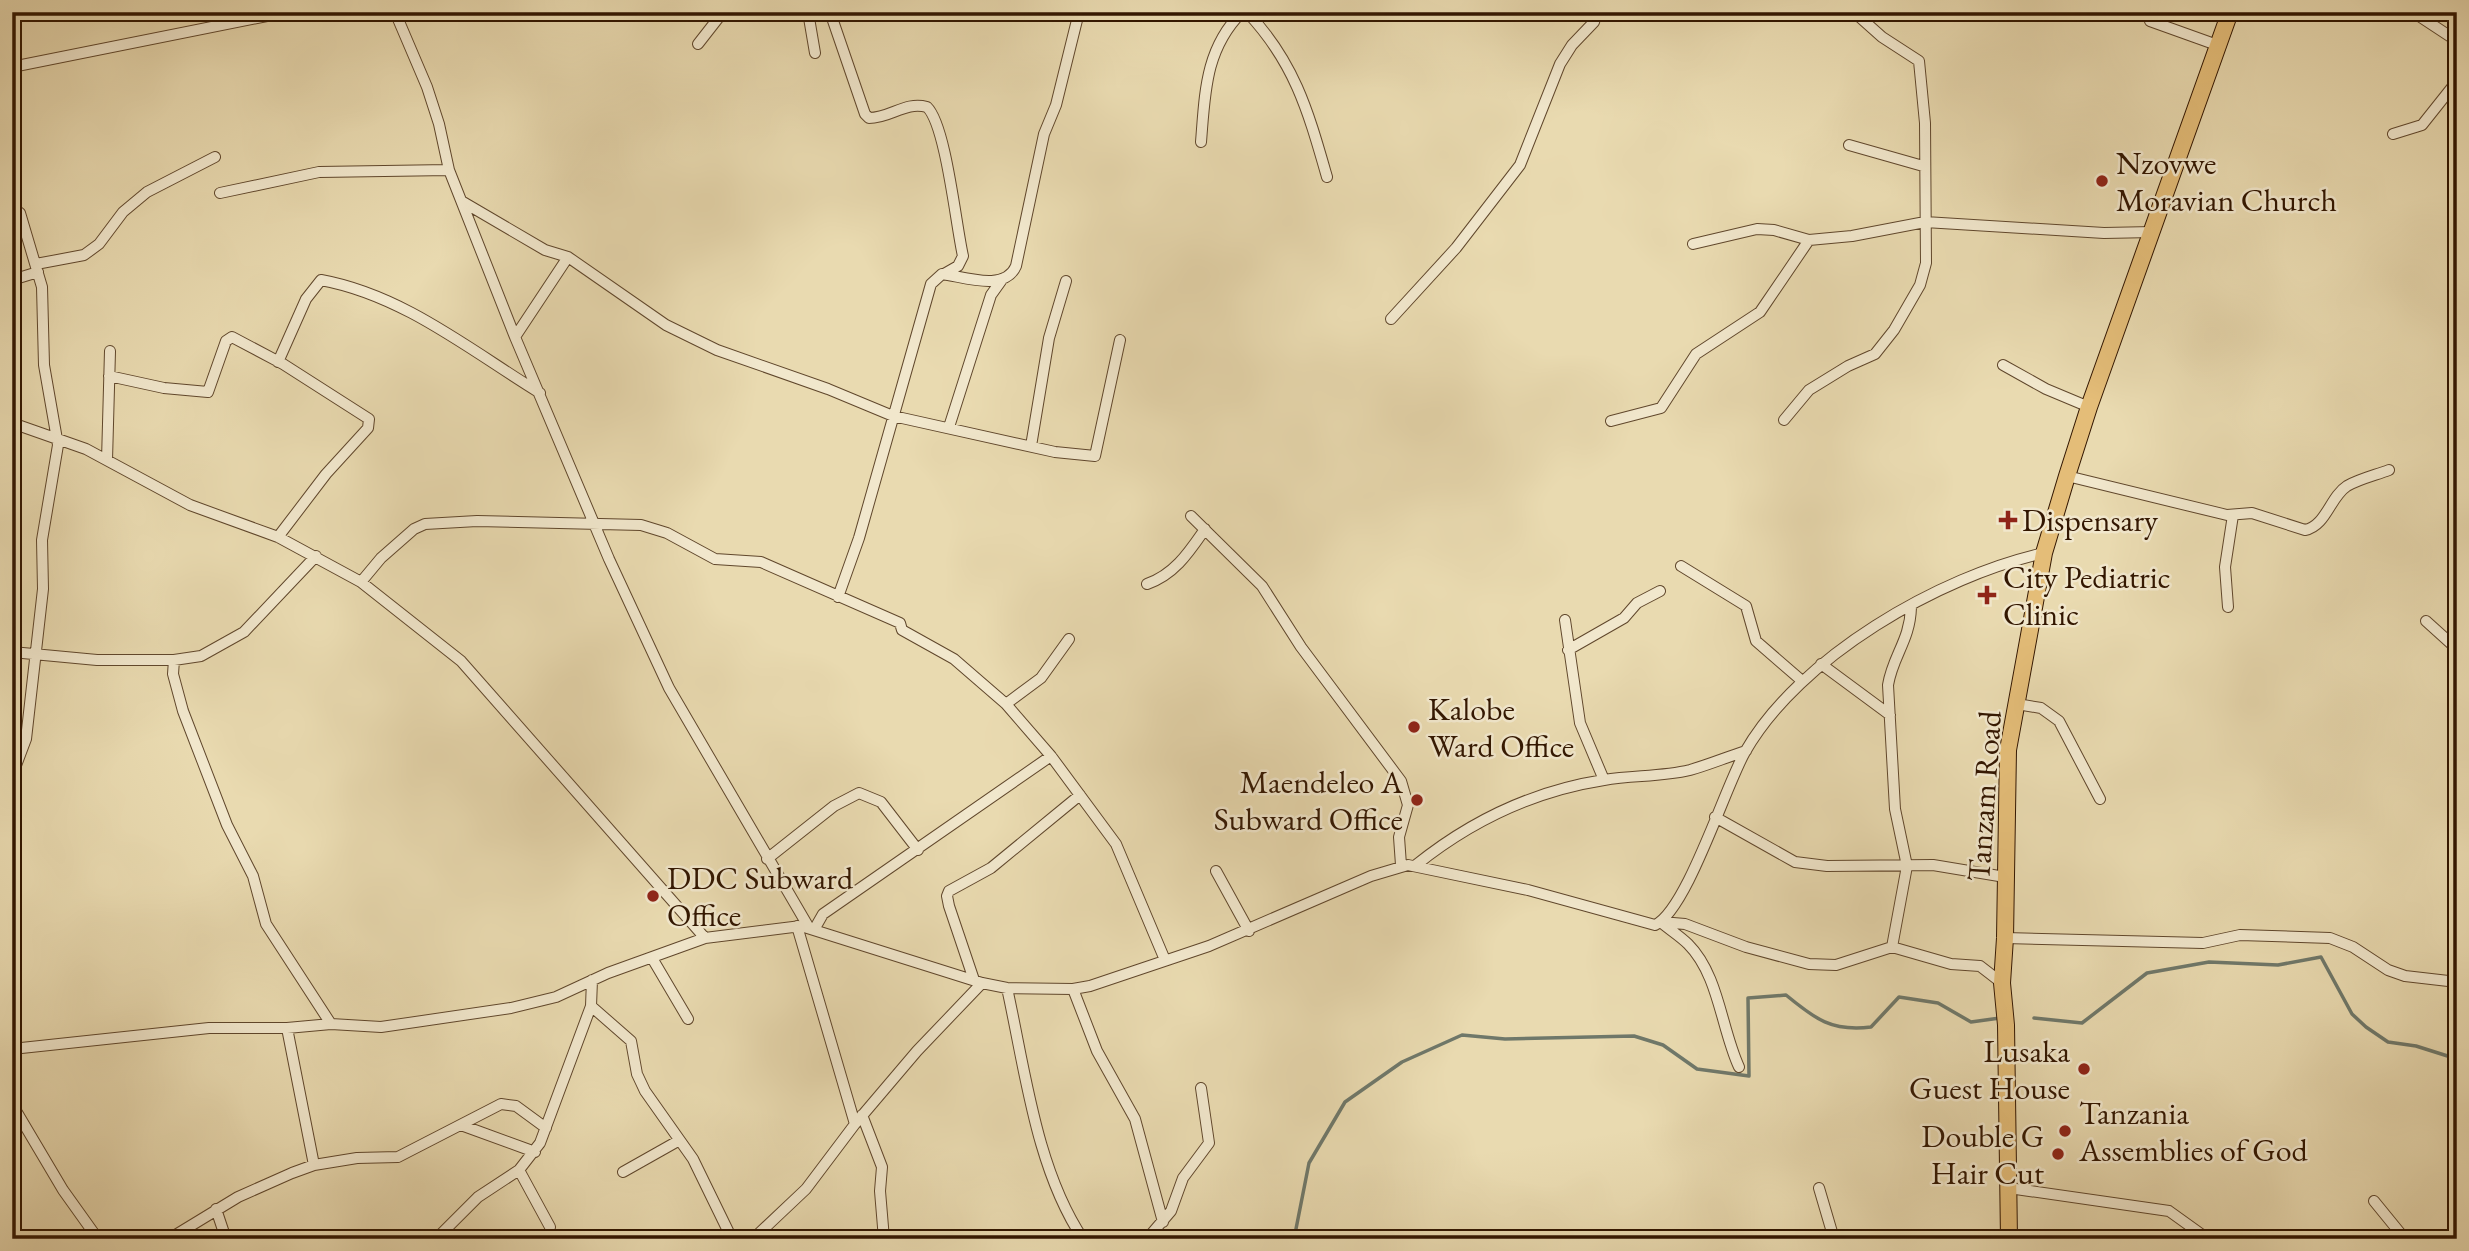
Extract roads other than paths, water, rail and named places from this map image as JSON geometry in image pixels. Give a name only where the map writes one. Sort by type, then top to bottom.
[{"type":"highway","name":"Tanzam Road","points":[[2009,1239],[2005,1020],[2001,983],[2006,937],[2008,751],[2044,552],[2089,407],[2230,12]]},
{"type":"street","points":[[12,67],[287,12]]},
{"type":"street","points":[[396,12],[431,99],[449,170],[514,337],[595,525],[669,688],[807,927],[859,1120],[882,1167],[880,1191],[884,1239]]},
{"type":"street","points":[[698,44],[723,12]]},
{"type":"street","points":[[808,12],[816,53]]},
{"type":"street","points":[[830,12],[865,114],[869,118],[879,117],[914,104],[927,107],[935,121],[946,160],[963,257],[958,266],[942,274],[931,284],[859,538],[838,597]]},
{"type":"street","points":[[949,427],[990,295],[1001,281],[1013,275],[1016,266],[1044,134],[1056,105],[1079,12]]},
{"type":"street","points":[[1201,142],[1212,57],[1227,27],[1245,12],[1269,35],[1291,69],[1303,94],[1327,177]]},
{"type":"street","points":[[1391,319],[1456,248],[1520,165],[1560,64],[1572,45],[1594,22],[1597,12]]},
{"type":"street","points":[[1784,420],[1809,390],[1848,366],[1875,354],[1894,330],[1924,272],[1925,123],[1919,61],[1882,37],[1854,12]]},
{"type":"street","points":[[2413,12],[2457,41]]},
{"type":"street","points":[[2150,21],[2217,45]]},
{"type":"street","points":[[2393,134],[2422,125],[2457,81]]},
{"type":"street","points":[[1849,145],[1923,166]]},
{"type":"street","points":[[12,280],[37,268],[84,255],[99,244],[123,212],[147,192],[215,158]]},
{"type":"street","points":[[220,193],[319,172],[449,170]]},
{"type":"street","points":[[463,202],[545,250],[568,257],[687,338],[893,416],[1067,454],[1095,456],[1120,340]]},
{"type":"street","points":[[12,207],[20,213],[37,268],[43,308],[44,365],[56,438],[56,462],[42,540],[43,589],[24,748],[12,776]]},
{"type":"street","points":[[1693,244],[1764,229],[1809,240],[1852,236],[1924,222],[2104,233],[2153,232]]},
{"type":"street","points":[[1611,421],[1661,408],[1696,354],[1760,312],[1809,240]]},
{"type":"street","points":[[514,337],[568,257]]},
{"type":"street","points":[[942,274],[1001,281]]},
{"type":"street","points":[[278,362],[306,299],[321,280],[394,304],[424,318],[540,393]]},
{"type":"street","points":[[1031,446],[1049,338],[1066,281]]},
{"type":"street","points":[[109,376],[164,388],[208,392],[226,341],[232,337],[345,401],[370,423],[278,537]]},
{"type":"street","points":[[107,460],[110,351]]},
{"type":"street","points":[[2003,365],[2046,389],[2089,407]]},
{"type":"street","points":[[12,423],[107,460],[190,505],[278,537],[361,582],[461,661],[705,938]]},
{"type":"street","points":[[2067,476],[2233,514],[2252,513],[2305,530],[2312,529],[2348,485],[2389,470]]},
{"type":"street","points":[[2228,607],[2225,567],[2233,514]]},
{"type":"street","points":[[1191,516],[1262,586],[1301,647],[1401,781],[1408,806],[1399,837],[1401,865]]},
{"type":"street","points":[[361,582],[381,558],[414,529],[425,524],[477,521],[651,527],[715,559],[761,562],[900,623],[902,629],[954,659],[1006,704],[1051,756],[1116,844],[1164,960]]},
{"type":"street","points":[[1147,584],[1160,579],[1177,566],[1205,529]]},
{"type":"street","points":[[12,1049],[64,1046],[209,1028],[287,1028],[331,1024],[381,1027],[511,1008],[556,997],[592,980],[705,938],[807,927],[1007,988],[1073,989],[1249,931],[1346,886],[1401,865],[1416,865],[1528,890],[1656,925],[1669,915],[1692,872],[1746,751],[1772,713],[1801,680],[1864,633],[1911,607],[2016,559],[2044,552]]},
{"type":"street","points":[[12,652],[97,660],[174,660],[201,656],[244,632],[316,556]]},
{"type":"street","points":[[1681,566],[1731,594],[1746,607],[1756,641],[1801,680]]},
{"type":"street","points":[[1568,650],[1624,618],[1637,603],[1660,591]]},
{"type":"street","points":[[1892,947],[1907,866],[1895,809],[1890,715],[1891,669],[1910,631],[1911,607]]},
{"type":"street","points":[[1564,621],[1580,723],[1604,780]]},
{"type":"street","points":[[2426,621],[2457,649]]},
{"type":"street","points":[[1006,704],[1041,678],[1069,639]]},
{"type":"street","points":[[174,660],[173,674],[183,710],[227,825],[253,876],[266,923],[331,1024]]},
{"type":"street","points":[[1821,664],[1890,715]]},
{"type":"street","points":[[2017,704],[2041,708],[2059,721],[2100,799]]},
{"type":"street","points":[[1416,865],[1487,816],[1558,790],[1604,780],[1692,769],[1746,751]]},
{"type":"street","points":[[807,927],[1051,756]]},
{"type":"street","points":[[767,859],[843,799],[859,793],[881,802],[918,850]]},
{"type":"street","points":[[978,981],[949,906],[949,891],[991,867],[1080,795]]},
{"type":"street","points":[[1715,817],[1794,862],[1827,866],[1933,865],[2005,877]]},
{"type":"street","points":[[1216,871],[1249,931]]},
{"type":"street","points":[[1661,922],[1685,924],[1746,947],[1809,964],[1836,965],[1892,947],[1951,964],[1980,966],[2001,983]]},
{"type":"street","points":[[1661,922],[1688,944],[1700,961],[1719,1008],[1727,1041],[1739,1067]]},
{"type":"street","points":[[2006,937],[2203,943],[2240,935],[2330,938],[2353,947],[2388,970],[2405,976],[2457,982]]},
{"type":"street","points":[[652,958],[688,1019]]},
{"type":"street","points":[[436,1239],[478,1197],[519,1170],[535,1152],[591,1006],[592,980]]},
{"type":"street","points":[[753,1239],[806,1189],[859,1120],[978,981]]},
{"type":"street","points":[[1007,988],[1043,1144],[1066,1208],[1083,1239]]},
{"type":"street","points":[[1073,989],[1097,1051],[1135,1119],[1163,1222]]},
{"type":"street","points":[[591,1006],[631,1041],[637,1074],[704,1178],[732,1239]]},
{"type":"street","points":[[287,1028],[314,1165]]},
{"type":"street","points":[[1153,1237],[1174,1208],[1186,1171],[1209,1143],[1201,1088]]},
{"type":"street","points":[[169,1239],[216,1209],[264,1185],[314,1165],[357,1158],[398,1157],[494,1106],[508,1103],[546,1128]]},
{"type":"street","points":[[12,1104],[63,1190],[98,1239]]},
{"type":"street","points":[[461,1125],[535,1152]]},
{"type":"street","points":[[623,1171],[678,1141]]},
{"type":"street","points":[[519,1170],[550,1227]]},
{"type":"street","points":[[1819,1188],[1834,1239]]},
{"type":"street","points":[[2009,1188],[2169,1211],[2208,1239]]},
{"type":"street","points":[[2374,1200],[2405,1239]]},
{"type":"street","points":[[216,1209],[226,1239]]},
{"type":"waterway","points":[[2034,1018],[2082,1023],[2147,973],[2209,962],[2278,965],[2321,957],[2352,1014],[2366,1027],[2388,1042],[2416,1046],[2457,1059]]},
{"type":"waterway","points":[[1294,1239],[1309,1163],[1345,1102],[1402,1062],[1462,1035],[1505,1039],[1634,1036],[1663,1045],[1697,1069],[1749,1076],[1748,998],[1786,995],[1825,1022],[1857,1028],[1871,1027],[1899,997],[1938,1003],[1971,1022],[2000,1018]]},
{"type":"place","name":"Nzovwe Moravian Church","points":[[2102,181]]},
{"type":"place","name":"Dispensary","points":[[2008,520]]},
{"type":"place","name":"City Pediatric Clinic","points":[[1987,595]]},
{"type":"place","name":"Kalobe Ward Office","points":[[1414,727]]},
{"type":"place","name":"Maendeleo A Subward Office","points":[[1417,800]]},
{"type":"place","name":"DDC Subward Office","points":[[653,896]]},
{"type":"place","name":"Lusaka Guest House","points":[[2084,1069]]},
{"type":"place","name":"Tanzania Assemblies of God","points":[[2065,1131]]},
{"type":"place","name":"Double G Hair Cut","points":[[2058,1154]]}]
